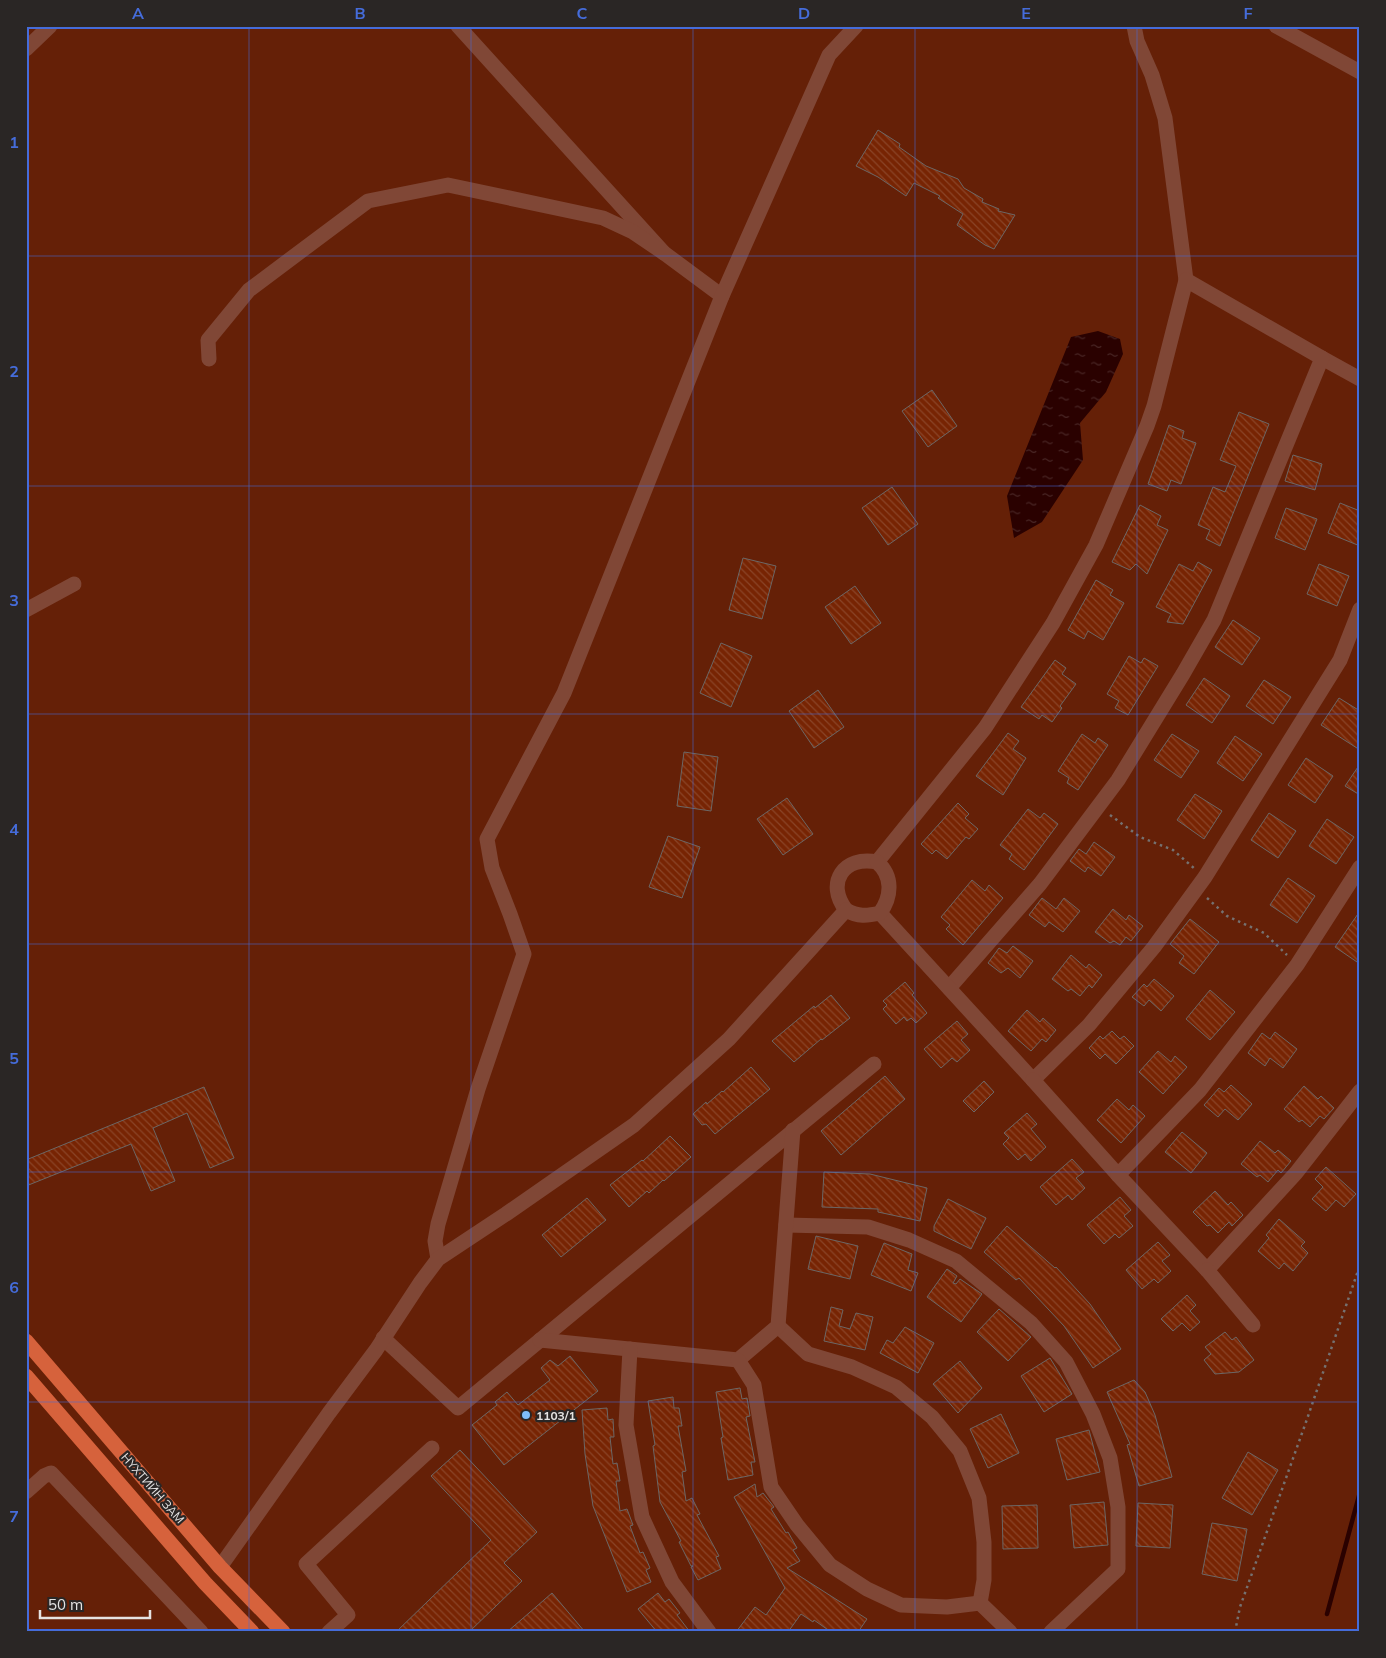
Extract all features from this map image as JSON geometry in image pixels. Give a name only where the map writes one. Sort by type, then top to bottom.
[{"type":"main road","name":"НҮХТИЙН ЗАМ","points":[[26,1342],[220,1567],[283,1632]]},
{"type":"main road","name":"НҮХТИЙН ЗАМ","points":[[26,1376],[205,1583],[252,1632]]},
{"type":"street","points":[[26,49],[50,26]]},
{"type":"street","points":[[458,26],[664,253]]},
{"type":"street","points":[[438,1259],[435,1240],[438,1224],[478,1089],[524,954],[492,868],[487,839],[564,693],[722,296],[829,55],[856,26]]},
{"type":"street","points":[[877,862],[985,728],[1053,623],[1096,545],[1154,406],[1186,280],[1165,118],[1152,75],[1137,41],[1134,26]]},
{"type":"street","points":[[1276,26],[1360,72]]},
{"type":"street","points":[[209,360],[208,340],[249,290],[368,201],[448,185],[603,218],[633,232],[722,296]]},
{"type":"street","points":[[1186,280],[1360,379]]},
{"type":"street","points":[[949,988],[1040,884],[1118,780],[1214,620],[1322,358]]},
{"type":"street","points":[[26,610],[74,584]]},
{"type":"street","points":[[1033,1080],[1089,1025],[1154,947],[1201,883],[1340,660],[1360,609]]},
{"type":"street","points":[[861,860],[877,862],[884,868],[890,886],[886,905],[880,913],[863,916],[854,915],[846,910],[838,894],[837,884],[840,874],[848,864],[861,860]]},
{"type":"street","points":[[1118,1175],[1200,1090],[1297,965],[1360,867]]},
{"type":"street","points":[[220,1567],[384,1338],[420,1282],[438,1259],[634,1125],[729,1039],[846,910]]},
{"type":"street","points":[[880,913],[1207,1270],[1253,1325]]},
{"type":"street","points":[[384,1338],[458,1408],[874,1064]]},
{"type":"street","points":[[1207,1270],[1296,1172],[1360,1091]]},
{"type":"street","points":[[540,1340],[738,1360],[778,1326],[793,1130]]},
{"type":"street","points":[[786,1225],[868,1227],[909,1240],[956,1261],[1031,1323],[1066,1362],[1093,1414],[1110,1458],[1118,1507],[1118,1570],[1051,1632]]},
{"type":"street","points":[[778,1326],[808,1354],[852,1366],[896,1387],[932,1417],[960,1451],[979,1498],[984,1542],[984,1580],[980,1603]]},
{"type":"street","points":[[630,1349],[626,1425],[642,1517],[672,1582],[709,1632]]},
{"type":"street","points":[[738,1360],[754,1385],[771,1487],[797,1525],[830,1565],[867,1589],[901,1605],[947,1607],[980,1603]]},
{"type":"street","points":[[329,1632],[348,1615],[306,1564],[432,1448]]},
{"type":"street","points":[[26,1492],[50,1473],[201,1632]]},
{"type":"street","points":[[980,1603],[1010,1632]]},
{"type":"path","points":[[1098,807],[1140,837],[1173,850],[1226,916],[1264,933],[1297,965]]},
{"type":"path","points":[[1234,1632],[1240,1607],[1360,1265]]},
{"type":"shaded area","points":[[26,26],[1360,26],[1360,1632],[26,1632]]},
{"type":"water","points":[[1098,331],[1120,339],[1123,354],[1106,392],[1080,423],[1083,460],[1042,522],[1014,538],[1007,496],[1071,337]]},
{"type":"building","points":[[878,130],[900,144],[899,147],[926,166],[958,179],[964,188],[983,199],[982,202],[999,209],[998,211],[1015,215],[994,249],[985,245],[957,225],[963,214],[938,198],[940,196],[914,183],[906,196],[878,177],[856,166]]},
{"type":"building","points":[[932,390],[957,426],[928,447],[902,411]]},
{"type":"building","points":[[1239,412],[1269,424],[1220,546],[1206,539],[1210,530],[1198,525],[1213,487],[1225,492],[1236,466],[1220,460]]},
{"type":"building","points":[[1169,425],[1184,431],[1182,438],[1196,443],[1181,484],[1171,480],[1167,491],[1148,484]]},
{"type":"building","points":[[1293,455],[1322,464],[1315,490],[1285,481]]},
{"type":"building","points":[[892,487],[918,524],[888,545],[862,508]]},
{"type":"building","points":[[1340,503],[1360,511],[1360,546],[1328,533]]},
{"type":"building","points":[[1140,505],[1161,516],[1157,525],[1168,530],[1147,574],[1136,564],[1130,570],[1112,562]]},
{"type":"building","points":[[1286,508],[1317,519],[1305,550],[1275,538]]},
{"type":"building","points":[[743,558],[776,566],[762,619],[729,610]]},
{"type":"building","points":[[1198,562],[1212,570],[1183,624],[1167,622],[1171,614],[1156,607],[1179,564],[1193,571]]},
{"type":"building","points":[[1319,564],[1349,576],[1337,606],[1307,594]]},
{"type":"building","points":[[1096,580],[1113,590],[1110,595],[1124,603],[1103,640],[1088,631],[1084,639],[1068,630]]},
{"type":"building","points":[[855,586],[881,623],[851,644],[825,607]]},
{"type":"building","points":[[1233,620],[1260,638],[1242,665],[1215,647]]},
{"type":"building","points":[[721,643],[752,656],[731,707],[700,693]]},
{"type":"building","points":[[1129,656],[1141,663],[1144,658],[1158,666],[1128,715],[1115,708],[1119,701],[1107,694]]},
{"type":"building","points":[[1055,660],[1066,668],[1062,674],[1076,684],[1060,706],[1062,708],[1052,722],[1042,715],[1039,719],[1021,707]]},
{"type":"building","points":[[1204,678],[1230,696],[1212,723],[1186,705]]},
{"type":"building","points":[[1264,680],[1291,697],[1273,724],[1246,706]]},
{"type":"building","points":[[818,690],[844,727],[814,748],[789,711]]},
{"type":"building","points":[[1339,698],[1360,711],[1360,750],[1321,725]]},
{"type":"building","points":[[1008,733],[1019,741],[1013,749],[1026,758],[1003,795],[976,776]]},
{"type":"building","points":[[1082,734],[1095,743],[1098,738],[1108,745],[1078,790],[1067,783],[1069,778],[1058,771]]},
{"type":"building","points":[[1172,734],[1199,751],[1181,778],[1154,760]]},
{"type":"building","points":[[1235,736],[1262,754],[1243,781],[1217,763]]},
{"type":"building","points":[[684,752],[718,757],[711,811],[677,806]]},
{"type":"building","points":[[1306,758],[1333,776],[1315,803],[1288,785]]},
{"type":"building","points":[[1360,764],[1360,795],[1345,786]]},
{"type":"building","points":[[1195,794],[1222,811],[1204,839],[1177,820]]},
{"type":"building","points":[[787,798],[813,834],[783,855],[757,819]]},
{"type":"building","points":[[958,803],[969,814],[965,818],[978,829],[969,839],[966,837],[947,859],[936,850],[932,854],[921,844]]},
{"type":"building","points":[[1028,809],[1040,818],[1044,813],[1058,824],[1024,870],[1009,859],[1012,854],[1000,845]]},
{"type":"building","points":[[1269,813],[1296,831],[1278,858],[1251,840]]},
{"type":"building","points":[[1327,819],[1354,837],[1336,864],[1309,846]]},
{"type":"building","points":[[668,836],[700,847],[682,898],[649,887]]},
{"type":"building","points":[[1094,842],[1115,857],[1101,876],[1088,867],[1085,872],[1070,861],[1079,849],[1086,854]]},
{"type":"building","points":[[1288,878],[1315,896],[1297,923],[1270,905]]},
{"type":"building","points":[[972,880],[985,891],[989,885],[1003,898],[963,945],[946,929],[950,925],[941,917]]},
{"type":"building","points":[[1042,898],[1056,909],[1064,898],[1080,911],[1063,932],[1049,922],[1045,927],[1029,915]]},
{"type":"building","points":[[1113,909],[1126,920],[1129,915],[1143,926],[1131,941],[1126,937],[1120,945],[1114,941],[1110,943],[1095,932]]},
{"type":"building","points":[[1360,911],[1360,964],[1335,947]]},
{"type":"building","points":[[1190,919],[1219,942],[1194,974],[1179,963],[1184,956],[1170,944]]},
{"type":"building","points":[[1013,946],[1033,961],[1020,978],[1008,968],[1001,973],[988,963],[999,948],[1007,953]]},
{"type":"building","points":[[1071,955],[1086,968],[1089,964],[1102,975],[1092,988],[1089,985],[1080,996],[1071,989],[1068,991],[1052,979]]},
{"type":"building","points":[[1154,979],[1174,996],[1161,1011],[1149,1000],[1144,1006],[1132,997],[1144,984],[1147,987]]},
{"type":"building","points":[[905,982],[914,993],[912,995],[927,1013],[916,1023],[911,1018],[907,1021],[904,1017],[896,1024],[883,1009],[887,1005],[883,1001]]},
{"type":"building","points":[[1210,990],[1235,1012],[1210,1040],[1186,1019]]},
{"type":"building","points":[[831,995],[850,1018],[794,1062],[772,1041],[814,1006],[815,1008]]},
{"type":"building","points":[[1027,1010],[1040,1022],[1043,1018],[1056,1030],[1046,1042],[1042,1039],[1031,1051],[1008,1031]]},
{"type":"building","points":[[957,1021],[968,1034],[961,1040],[970,1050],[957,1062],[952,1058],[941,1068],[924,1049]]},
{"type":"building","points":[[1112,1031],[1120,1039],[1124,1036],[1134,1046],[1116,1064],[1105,1054],[1100,1059],[1089,1048],[1100,1036],[1103,1039]]},
{"type":"building","points":[[1275,1032],[1297,1049],[1283,1068],[1270,1058],[1265,1066],[1248,1053],[1262,1033],[1270,1039]]},
{"type":"building","points":[[1158,1051],[1171,1062],[1175,1056],[1187,1067],[1163,1094],[1139,1072]]},
{"type":"building","points":[[751,1067],[770,1089],[715,1134],[706,1124],[702,1125],[693,1114],[706,1102],[707,1104],[723,1092]]},
{"type":"building","points":[[885,1076],[905,1099],[841,1155],[821,1131]]},
{"type":"building","points":[[984,1081],[994,1092],[974,1112],[963,1101]]},
{"type":"building","points":[[1231,1085],[1252,1104],[1238,1120],[1225,1109],[1218,1117],[1204,1105],[1219,1088],[1224,1092]]},
{"type":"building","points":[[1304,1086],[1318,1099],[1321,1096],[1334,1108],[1324,1119],[1320,1116],[1310,1127],[1302,1120],[1299,1122],[1284,1109]]},
{"type":"building","points":[[204,1087],[234,1158],[210,1168],[187,1113],[153,1128],[175,1181],[151,1191],[131,1144],[26,1186],[26,1160]]},
{"type":"building","points":[[1117,1099],[1129,1110],[1133,1105],[1145,1116],[1121,1143],[1097,1120]]},
{"type":"building","points":[[1027,1113],[1037,1124],[1031,1129],[1046,1147],[1031,1161],[1025,1154],[1018,1160],[1003,1144],[1009,1138],[1004,1133]]},
{"type":"building","points":[[1182,1132],[1207,1153],[1191,1173],[1165,1152]]},
{"type":"building","points":[[670,1136],[691,1157],[664,1181],[649,1193],[647,1191],[629,1207],[610,1185],[643,1161]]},
{"type":"building","points":[[1260,1141],[1275,1153],[1278,1150],[1291,1161],[1281,1173],[1278,1170],[1268,1182],[1260,1175],[1257,1177],[1241,1164]]},
{"type":"building","points":[[1072,1159],[1084,1172],[1076,1178],[1085,1188],[1072,1200],[1068,1195],[1056,1205],[1040,1187]]},
{"type":"building","points":[[1326,1167],[1356,1194],[1344,1207],[1336,1200],[1326,1211],[1312,1199],[1323,1187],[1315,1179]]},
{"type":"building","points":[[824,1172],[870,1174],[927,1188],[920,1221],[878,1212],[878,1209],[822,1207]]},
{"type":"building","points":[[1215,1191],[1228,1205],[1231,1202],[1243,1215],[1232,1226],[1229,1222],[1218,1233],[1210,1225],[1207,1226],[1193,1212]]},
{"type":"building","points":[[1120,1197],[1131,1210],[1124,1216],[1133,1226],[1119,1238],[1115,1234],[1104,1244],[1087,1225]]},
{"type":"building","points":[[587,1198],[606,1220],[561,1257],[542,1235]]},
{"type":"building","points":[[948,1199],[986,1218],[971,1249],[934,1231],[934,1226]]},
{"type":"building","points":[[1279,1219],[1305,1242],[1301,1246],[1308,1253],[1293,1271],[1284,1263],[1279,1269],[1258,1251],[1269,1238],[1266,1235]]},
{"type":"building","points":[[1007,1226],[1056,1267],[1090,1304],[1121,1349],[1093,1368],[1064,1326],[1019,1278],[1016,1280],[984,1252]]},
{"type":"building","points":[[816,1236],[858,1246],[850,1279],[808,1269]]},
{"type":"building","points":[[1158,1242],[1170,1255],[1162,1261],[1171,1271],[1158,1283],[1154,1279],[1142,1289],[1126,1270]]},
{"type":"building","points":[[884,1243],[912,1254],[908,1270],[918,1273],[911,1291],[871,1275]]},
{"type":"building","points":[[947,1269],[957,1276],[953,1283],[956,1284],[960,1279],[982,1294],[961,1322],[927,1297]]},
{"type":"building","points":[[1187,1295],[1196,1305],[1190,1311],[1200,1322],[1190,1331],[1182,1323],[1173,1331],[1161,1319]]},
{"type":"building","points":[[831,1307],[843,1310],[839,1326],[850,1329],[856,1313],[873,1317],[865,1350],[824,1341]]},
{"type":"building","points":[[999,1309],[1031,1337],[1008,1361],[977,1332]]},
{"type":"building","points":[[905,1327],[934,1343],[918,1373],[880,1353],[887,1340],[893,1343]]},
{"type":"building","points":[[1225,1332],[1232,1340],[1236,1337],[1254,1360],[1239,1372],[1215,1374],[1204,1360],[1211,1354],[1205,1347]]},
{"type":"building","name":"1103/1","points":[[570,1356],[598,1391],[504,1465],[472,1425],[497,1405],[495,1402],[507,1392],[518,1405],[550,1380],[541,1368],[550,1360],[558,1366]]},
{"type":"building","points":[[1050,1358],[1072,1394],[1044,1412],[1021,1376]]},
{"type":"building","points":[[960,1361],[982,1388],[958,1413],[933,1384]]},
{"type":"building","points":[[1134,1380],[1145,1392],[1155,1415],[1172,1477],[1139,1486],[1127,1445],[1130,1444],[1107,1392]]},
{"type":"building","points":[[740,1388],[742,1399],[747,1398],[750,1416],[746,1417],[755,1462],[751,1462],[753,1475],[728,1480],[716,1392]]},
{"type":"building","points":[[673,1397],[674,1408],[679,1408],[682,1426],[678,1426],[686,1471],[682,1472],[686,1501],[692,1498],[700,1514],[697,1515],[719,1556],[716,1557],[721,1569],[698,1580],[691,1567],[693,1566],[691,1566],[679,1542],[681,1541],[660,1502],[653,1446],[655,1445],[648,1401]]},
{"type":"building","points":[[607,1408],[608,1420],[613,1419],[614,1437],[610,1437],[613,1464],[617,1463],[620,1481],[616,1481],[620,1511],[627,1509],[633,1525],[630,1526],[640,1553],[643,1552],[650,1568],[646,1570],[651,1582],[627,1592],[593,1506],[585,1454],[582,1410]]},
{"type":"building","points":[[1001,1414],[1019,1453],[988,1468],[970,1429]]},
{"type":"building","points":[[1089,1430],[1100,1472],[1067,1480],[1056,1439]]},
{"type":"building","points":[[460,1450],[537,1532],[504,1563],[522,1581],[469,1632],[396,1632],[491,1540],[431,1476]]},
{"type":"building","points":[[1248,1452],[1278,1470],[1252,1515],[1222,1498]]},
{"type":"building","points":[[755,1484],[757,1497],[763,1493],[774,1507],[771,1509],[797,1548],[793,1550],[800,1561],[787,1568],[867,1619],[858,1632],[831,1632],[814,1620],[813,1622],[801,1614],[788,1632],[736,1632],[755,1607],[766,1615],[785,1588],[734,1497]]},
{"type":"building","points":[[1104,1502],[1108,1545],[1074,1548],[1070,1505]]},
{"type":"building","points":[[1138,1503],[1173,1505],[1170,1548],[1136,1546]]},
{"type":"building","points":[[1037,1505],[1038,1548],[1003,1549],[1002,1506]]},
{"type":"building","points":[[1212,1523],[1247,1529],[1237,1581],[1202,1574]]},
{"type":"building","points":[[552,1593],[585,1632],[507,1632],[529,1613]]},
{"type":"building","points":[[658,1593],[665,1602],[669,1599],[680,1613],[677,1615],[690,1632],[657,1632],[638,1609]]},
{"type":"waterway","points":[[1327,1614],[1360,1492]]},
{"type":"place","name":"1103/1","points":[[526,1415]]}]
